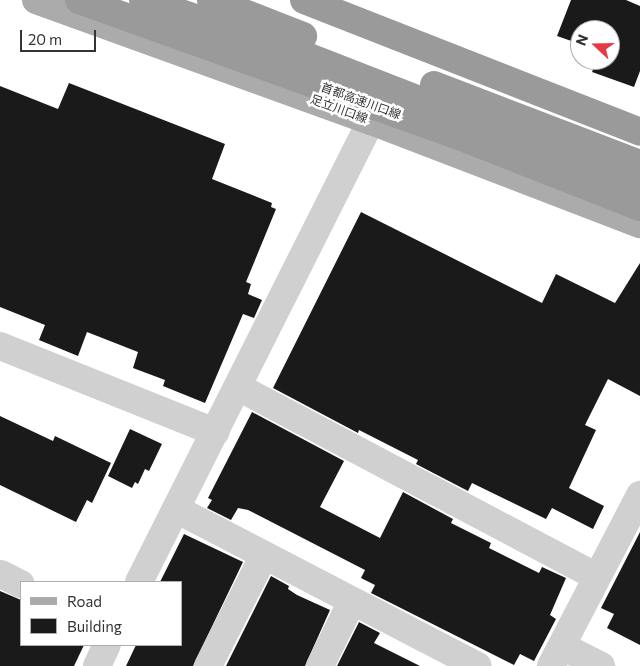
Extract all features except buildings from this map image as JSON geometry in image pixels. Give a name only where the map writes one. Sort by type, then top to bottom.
[{"type":"highway","name":"首都高速川口線","points":[[79,0],[469,140],[640,208]]},
{"type":"highway","points":[[144,0],[312,49],[640,164]]},
{"type":"highway","points":[[211,0],[312,49],[640,186]]},
{"type":"highway","points":[[304,0],[640,132]]},
{"type":"main road","name":"足立川口線","points":[[36,0],[371,121],[640,224]]},
{"type":"main road","points":[[325,0],[510,68],[640,122]]},
{"type":"street","points":[[139,581],[371,121]]},
{"type":"street","points":[[0,346],[215,432]]},
{"type":"street","points":[[238,387],[597,577]]},
{"type":"street","points":[[601,666],[556,656],[640,495]]},
{"type":"street","points":[[176,509],[352,601],[434,656],[478,666]]},
{"type":"street","points":[[208,666],[264,555]]},
{"type":"street","points":[[320,666],[352,601]]},
{"type":"street","points":[[96,666],[106,646]]}]
